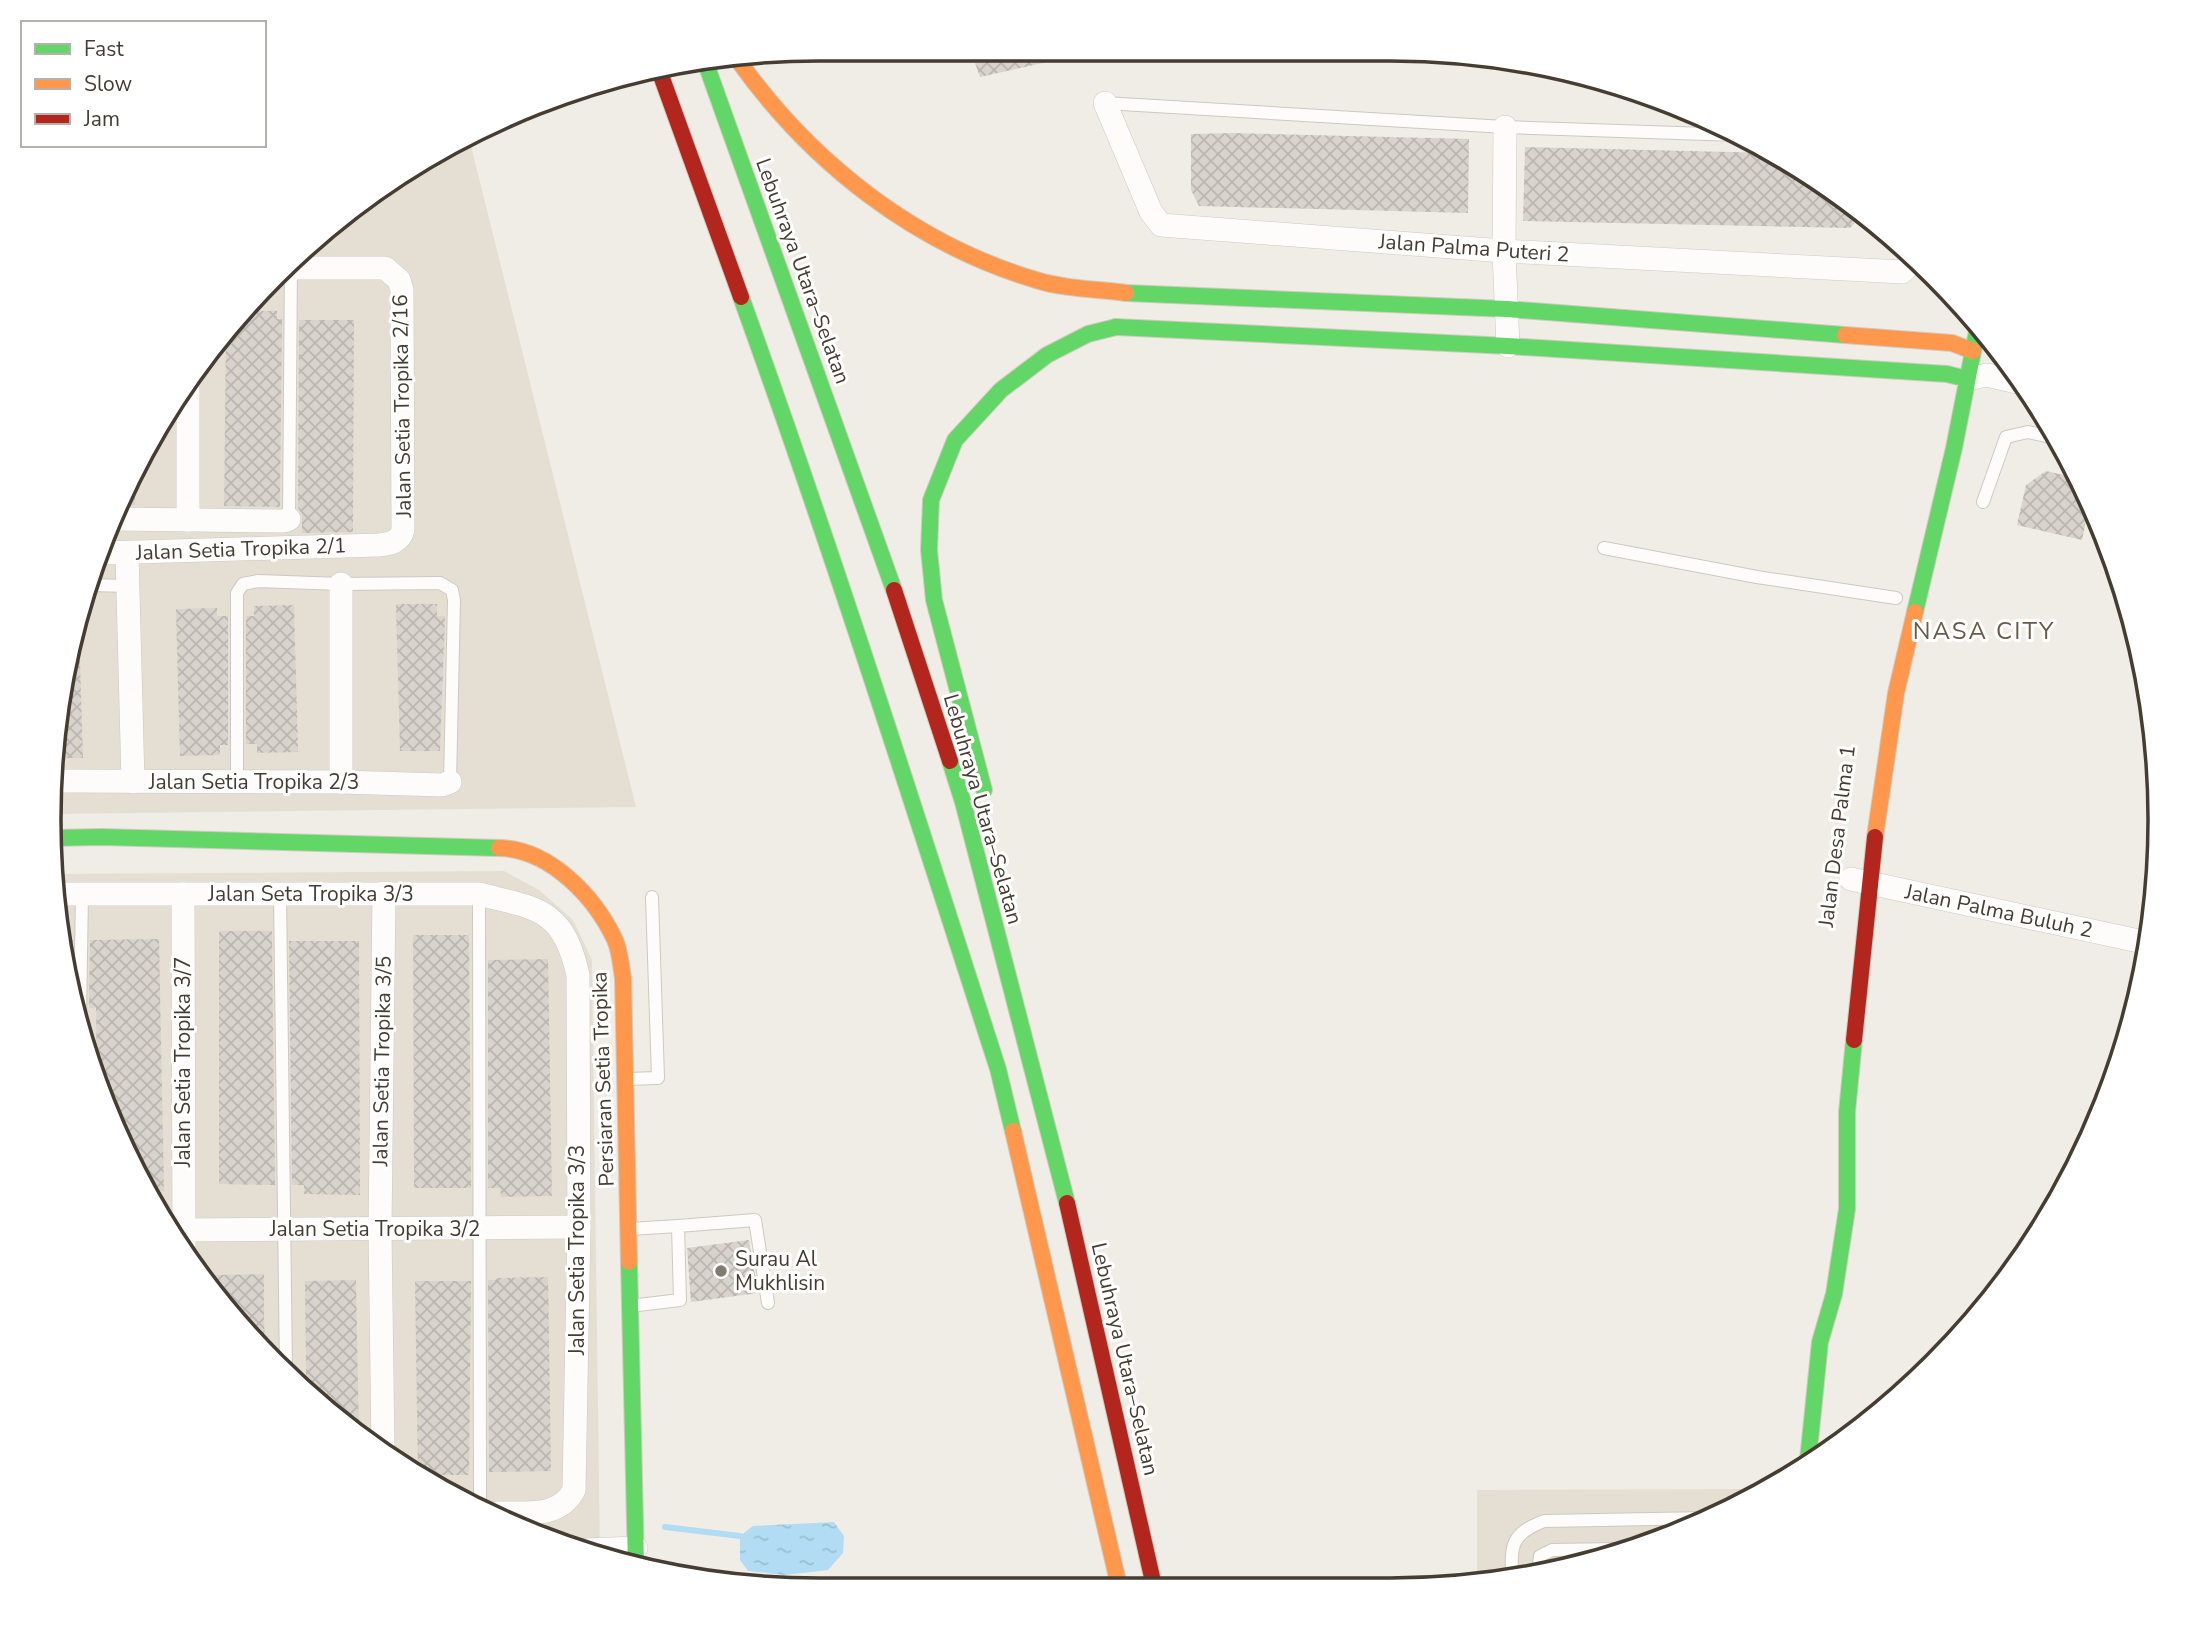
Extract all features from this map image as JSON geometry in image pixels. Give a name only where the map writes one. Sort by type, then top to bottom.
[{"type":"main road","points":[[742,66],[754,86],[803,139],[871,199],[944,244],[1037,281],[1126,293],[1507,309],[1960,342]]},
{"type":"main road","name":"Lebuhraya Utara–Selatan","points":[[708,70],[898,601],[963,802],[1081,1258],[1151,1578]]},
{"type":"main road","points":[[662,78],[796,449],[998,1069],[1117,1578]]},
{"type":"main road","points":[[648,81],[740,297]]},
{"type":"main road","points":[[987,802],[934,600],[929,550],[930,500],[955,440],[1001,390],[1047,355],[1088,334],[1116,327],[1508,346],[1962,378]]},
{"type":"main road","name":"Jalan Desa Palma 1","points":[[1802,1456],[1812,1411],[1820,1342],[1834,1294],[1847,1209],[1847,1112],[1855,879],[1954,448],[1962,378],[1960,342],[1970,333]]},
{"type":"main road","name":"Persiaran Setia Tropika","points":[[62,838],[506,848],[534,857],[561,871],[598,910],[616,943],[623,978],[636,1555]]},
{"type":"main road","points":[[1831,1115],[1835,1074]]},
{"type":"main road","points":[[1081,1196],[1081,1258]]},
{"type":"main road","name":"Jalan Desa Palma 1","points":[[1816,1296],[1820,1342]]},
{"type":"street","name":"Jalan Palma Puteri 2","points":[[1105,103],[1151,212],[1161,225],[1504,251],[1902,272],[1908,266]]},
{"type":"street","points":[[1504,127],[1504,251],[1508,346]]},
{"type":"street","name":"Jalan Setia Tropika 2/16","points":[[302,265],[385,268],[400,280],[403,530],[396,541],[379,545]]},
{"type":"street","points":[[1960,342],[1962,378],[2008,382]]},
{"type":"street","points":[[187,401],[188,520]]},
{"type":"street","points":[[123,519],[289,519]]},
{"type":"street","name":"Jalan Setia Tropika 2/1","points":[[110,553],[379,545]]},
{"type":"street","points":[[127,553],[133,782]]},
{"type":"street","points":[[341,584],[341,782]]},
{"type":"street","name":"Jalan Setia Tropika 2/3","points":[[63,781],[442,785],[450,782]]},
{"type":"street","name":"Jalan Palma Buluh 2","points":[[1855,879],[2137,941]]},
{"type":"street","name":"Jalan Setia Tropika 3/5","points":[[383,1439],[380,1229],[384,893]]},
{"type":"street","name":"Jalan Seta Tropika 3/3","points":[[66,894],[479,894],[535,908],[559,927]]},
{"type":"street","name":"Jalan Setia Tropika 3/7","points":[[180,1227],[183,894]]},
{"type":"street","name":"Jalan Setia Tropika 3/3","points":[[513,1513],[548,1512],[561,1507],[574,1490],[579,1227],[578,975],[574,959],[559,927]]},
{"type":"street","name":"Jalan Setia Tropika 3/2","points":[[186,1236],[285,1229],[579,1227]]},
{"type":"lane","points":[[1105,103],[1504,127],[1714,134]]},
{"type":"lane","points":[[289,277],[289,519]]},
{"type":"lane","points":[[1983,502],[2006,437],[2028,432],[2043,435]]},
{"type":"lane","points":[[1604,548],[1757,577],[1896,599]]},
{"type":"lane","points":[[237,782],[237,593],[243,584],[258,581],[440,583],[452,590],[454,600],[450,782]]},
{"type":"lane","points":[[98,585],[127,586]]},
{"type":"lane","points":[[80,987],[82,894]]},
{"type":"lane","points":[[280,894],[286,1359]]},
{"type":"lane","points":[[479,894],[480,1498]]},
{"type":"lane","points":[[626,1079],[658,1078],[652,897]]},
{"type":"lane","points":[[629,1229],[755,1220],[768,1303]]},
{"type":"lane","points":[[630,1306],[680,1300],[678,1226]]},
{"type":"lane","points":[[1511,1567],[1516,1537],[1525,1529],[1544,1521],[1683,1518]]},
{"type":"lane","points":[[1539,1563],[1540,1556],[1552,1550],[1595,1549]]},
{"type":"shaded area","points":[[471,146],[636,807],[61,814],[68,721],[87,623],[119,529],[163,440],[218,358],[283,283],[358,218],[398,189]]},
{"type":"shaded area","points":[[504,871],[539,890],[573,920],[592,960],[600,1545],[529,1520],[484,1500],[398,1450],[320,1390],[283,1356],[218,1281],[189,1241],[139,1155],[101,1063],[76,967],[64,874]]},
{"type":"shaded area","points":[[1745,1489],[1680,1520],[1633,1538],[1537,1563],[1477,1572],[1477,1490]]},
{"type":"water","points":[[834,1522],[844,1536],[843,1553],[828,1570],[785,1575],[748,1571],[740,1560],[740,1536],[753,1526]]},
{"type":"building","points":[[974,61],[1051,61],[980,77]]},
{"type":"building","points":[[1191,134],[1469,139],[1468,213],[1199,206],[1191,190]]},
{"type":"building","points":[[1525,147],[1750,153],[1811,189],[1856,222],[1850,228],[1523,221]]},
{"type":"building","points":[[257,311],[277,311],[277,319],[282,319],[280,507],[224,506],[226,348]]},
{"type":"building","points":[[299,320],[354,320],[353,532],[302,533],[302,514],[298,508]]},
{"type":"building","points":[[2046,471],[2065,475],[2086,520],[2082,540],[2017,525],[2026,485]]},
{"type":"building","points":[[135,493],[135,505],[130,505]]},
{"type":"building","points":[[396,604],[437,604],[437,616],[445,616],[440,751],[400,751]]},
{"type":"building","points":[[294,605],[298,752],[257,753],[257,744],[246,744],[246,616],[254,616],[254,606]]},
{"type":"building","points":[[217,608],[217,616],[228,616],[228,745],[220,745],[220,755],[180,756],[176,609]]},
{"type":"building","points":[[80,655],[83,758],[64,758]]},
{"type":"building","points":[[219,931],[272,931],[275,1185],[219,1184]]},
{"type":"building","points":[[413,935],[469,935],[471,1188],[414,1188]]},
{"type":"building","points":[[159,939],[164,1191],[159,1191],[139,1155],[97,1048],[96,1008],[89,1008],[90,940]]},
{"type":"building","points":[[289,941],[359,941],[360,1195],[304,1194],[304,1185],[292,1185]]},
{"type":"building","points":[[548,959],[552,1196],[501,1197],[500,1188],[488,1188],[488,960]]},
{"type":"building","name":"Surau Al Mukhlisin","points":[[749,1240],[758,1293],[691,1302],[687,1248]]},
{"type":"building","points":[[264,1274],[265,1336],[249,1319],[214,1275]]},
{"type":"building","points":[[548,1277],[551,1471],[489,1472],[488,1280]]},
{"type":"building","points":[[356,1280],[359,1422],[306,1377],[305,1281]]},
{"type":"building","points":[[415,1281],[471,1281],[469,1475],[438,1475],[418,1462]]},
{"type":"waterway","points":[[665,1527],[740,1536]]},
{"type":"traffic: fast","points":[[708,70],[894,590]]},
{"type":"traffic: fast","points":[[1126,293],[1507,309],[1845,335]]},
{"type":"traffic: fast","points":[[741,297],[841,585],[998,1069],[1013,1131]]},
{"type":"traffic: fast","points":[[1116,327],[1508,346],[1947,374],[1967,379]]},
{"type":"traffic: fast","points":[[984,790],[934,600],[929,550],[931,500],[955,440],[1001,390],[1047,355],[1088,334],[1116,327]]},
{"type":"traffic: fast","points":[[1915,612],[1954,448],[1975,339]]},
{"type":"traffic: fast","points":[[950,761],[1067,1203]]},
{"type":"traffic: fast","points":[[62,838],[499,848]]},
{"type":"traffic: fast","points":[[1809,1451],[1820,1342],[1834,1294],[1847,1209],[1847,1112],[1854,1040]]},
{"type":"traffic: fast","points":[[629,1262],[636,1555]]},
{"type":"traffic: slow","points":[[742,66],[798,133],[869,195],[908,222],[949,245],[1036,280],[1069,287],[1126,293]]},
{"type":"traffic: slow","points":[[1845,335],[1952,343],[1973,351]]},
{"type":"traffic: slow","points":[[1875,837],[1896,693],[1915,612]]},
{"type":"traffic: slow","points":[[499,848],[518,850],[536,857],[569,878],[596,908],[617,944],[623,978],[629,1262]]},
{"type":"traffic: slow","points":[[1013,1131],[1117,1578]]},
{"type":"traffic: jam","points":[[662,78],[741,297]]},
{"type":"traffic: jam","points":[[894,590],[950,761]]},
{"type":"traffic: jam","points":[[1854,1040],[1875,837]]},
{"type":"traffic: jam","points":[[1067,1203],[1152,1578]]},
{"type":"place","name":"Surau Al Mukhlisin","points":[[721,1271]]},
{"type":"district","name":"NASA CITY","points":[[1984,631]]}]
